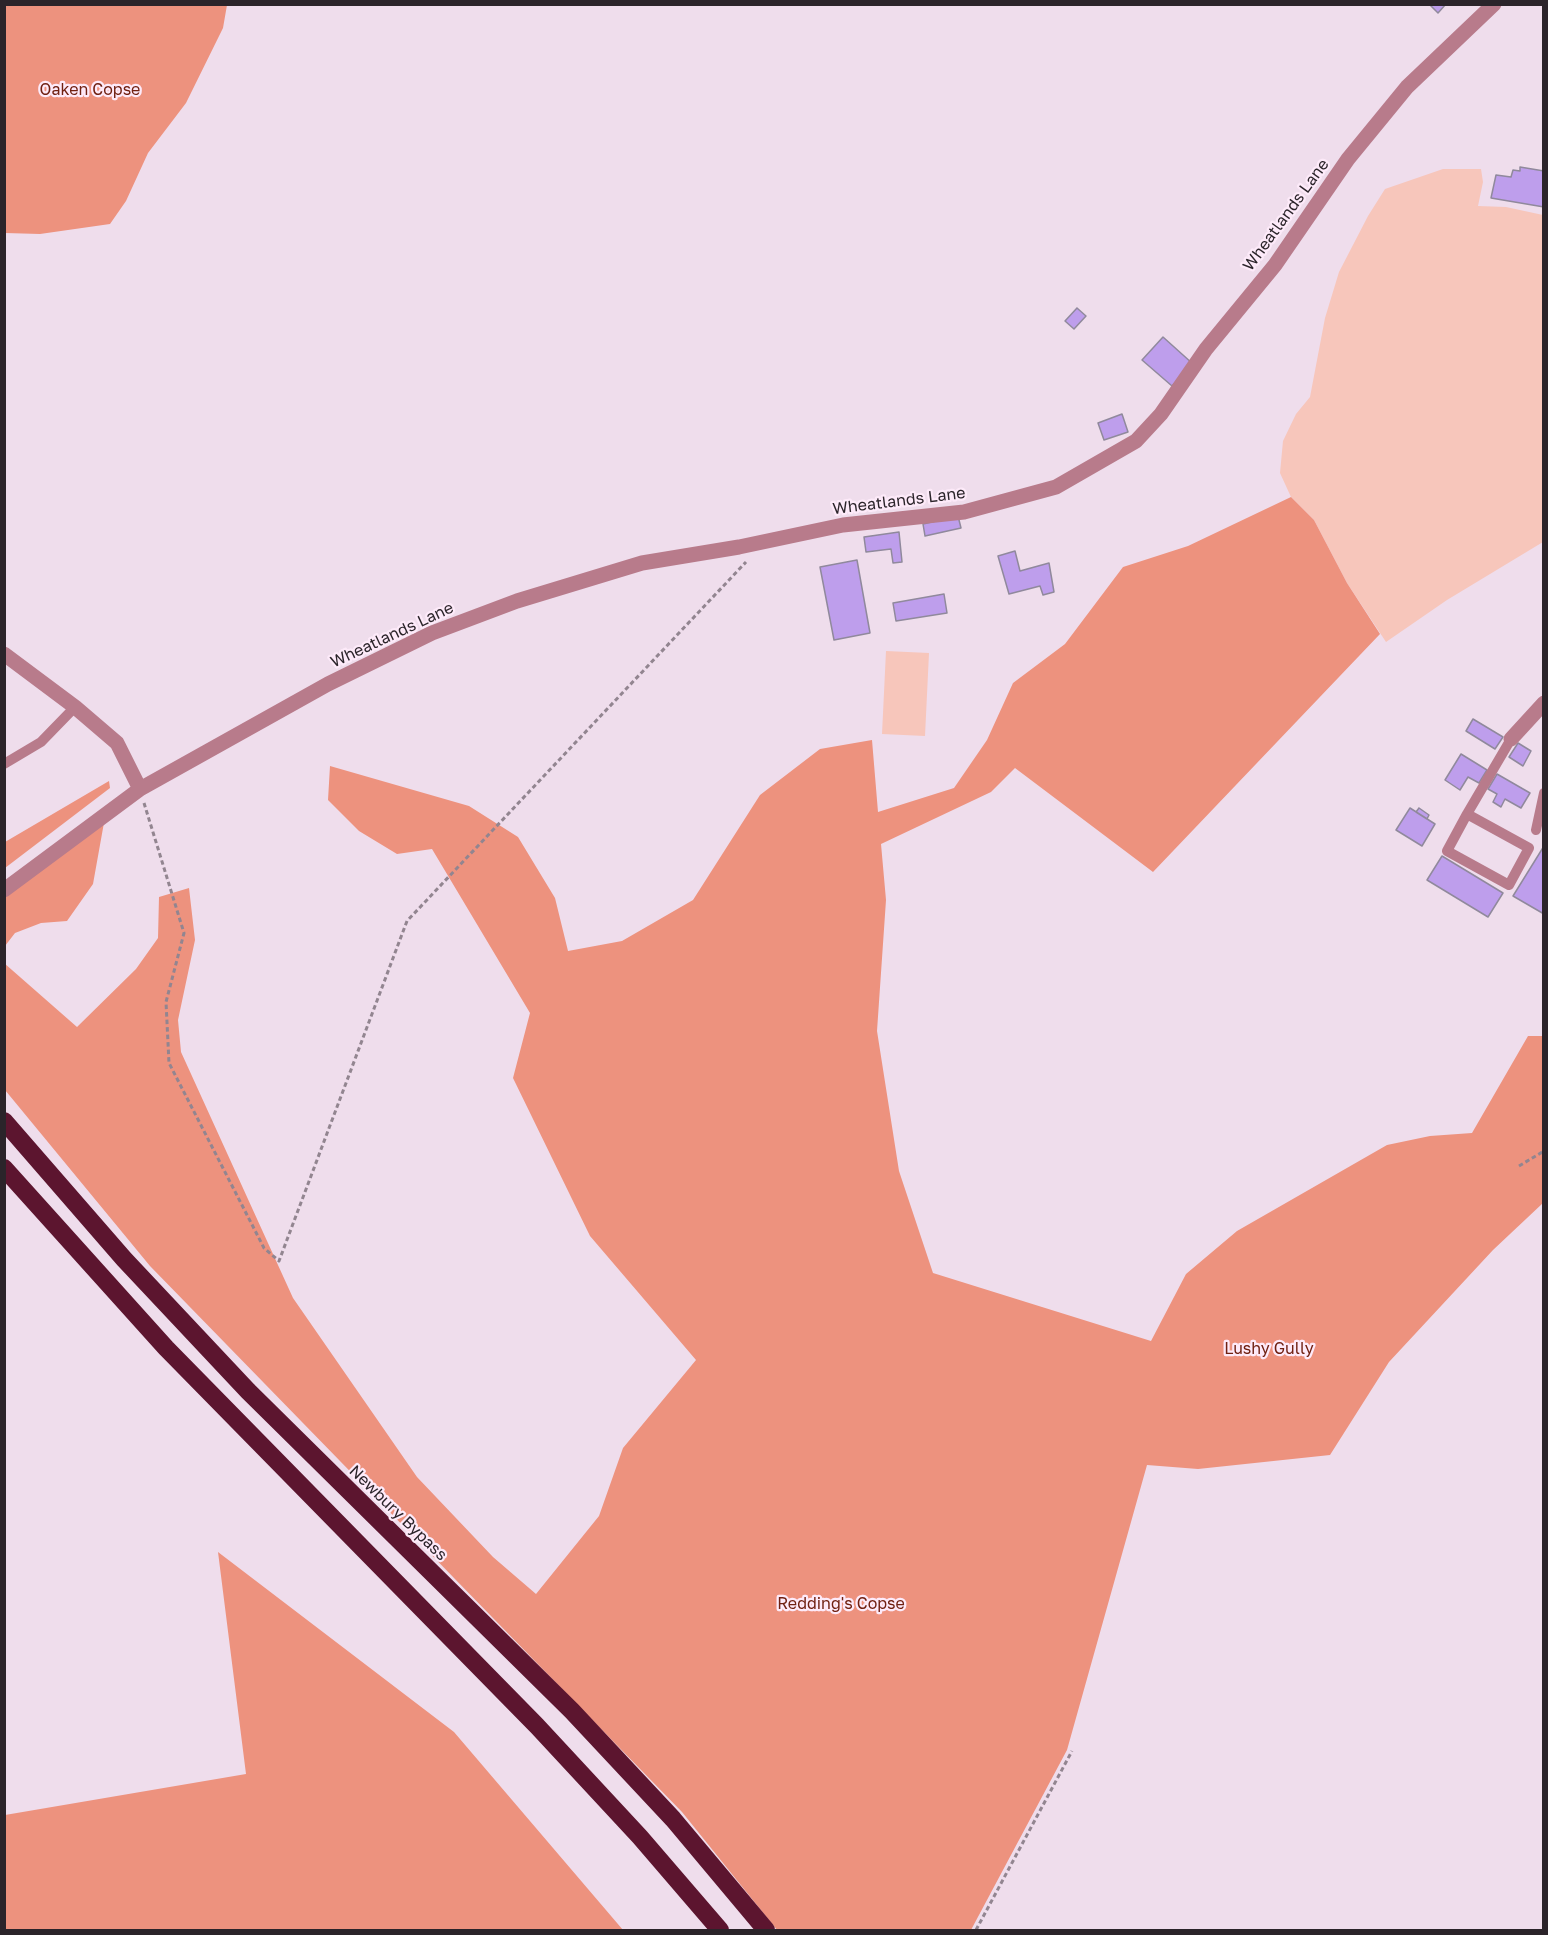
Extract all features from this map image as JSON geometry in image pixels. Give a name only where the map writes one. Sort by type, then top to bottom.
[{"type":"highway","name":"Newbury Bypass","points":[[4,1121],[117,1251],[248,1391],[580,1720],[673,1819],[766,1930]]},
{"type":"highway","points":[[4,1168],[159,1340],[545,1735],[647,1845],[720,1930]]},
{"type":"street","name":"Wheatlands Lane","points":[[4,890],[140,789],[318,690],[432,633],[517,601],[642,563],[843,525],[964,512],[1056,487],[1136,441],[1161,414],[1206,349],[1275,265],[1356,150],[1407,87],[1494,4]]},
{"type":"street","points":[[4,654],[75,707],[117,743],[140,789]]},
{"type":"street","points":[[1511,739],[1542,708]]},
{"type":"lane","points":[[4,764],[19,758],[41,742],[75,707]]},
{"type":"lane","points":[[1467,814],[1529,848],[1509,885],[1448,851],[1467,814],[1511,739]]},
{"type":"lane","points":[[1536,830],[1544,793]]},
{"type":"path","points":[[140,789],[184,933],[166,1002],[169,1063],[264,1248],[279,1261],[407,921],[766,541]]},
{"type":"path","points":[[1519,1166],[1544,1151]]},
{"type":"path","points":[[976,1930],[1072,1751]]},
{"type":"shaded area","points":[[1443,169],[1481,169],[1483,182],[1478,206],[1506,207],[1543,215],[1543,542],[1447,600],[1386,642],[1347,583],[1314,520],[1291,497],[1280,473],[1283,441],[1296,414],[1310,397],[1325,318],[1339,272],[1368,216],[1385,189]]},
{"type":"shaded area","points":[[886,651],[929,653],[925,736],[882,734]]},
{"type":"green space","name":"Oaken Copse","points":[[5,4],[227,5],[223,28],[186,103],[148,153],[126,201],[110,224],[40,234],[5,233]]},
{"type":"green space","name":"Redding's Copse","points":[[1291,497],[1314,520],[1347,583],[1380,634],[1153,872],[1015,768],[991,792],[881,844],[886,900],[877,1031],[899,1171],[933,1273],[1151,1341],[1186,1274],[1237,1231],[1387,1145],[1430,1136],[1472,1133],[1528,1036],[1543,1036],[1543,1203],[1493,1250],[1389,1362],[1330,1455],[1198,1469],[1147,1465],[1067,1750],[971,1930],[777,1930],[682,1812],[150,1266],[5,1090],[4,963],[77,1027],[136,969],[158,938],[159,897],[189,888],[195,940],[178,1020],[181,1052],[293,1298],[417,1477],[493,1557],[536,1594],[599,1516],[623,1448],[696,1360],[590,1236],[513,1078],[530,1013],[432,849],[397,854],[359,831],[328,800],[330,766],[469,806],[518,837],[555,898],[568,951],[622,941],[693,900],[760,795],[820,749],[872,740],[878,812],[954,788],[987,740],[1013,683],[1065,644],[1123,567],[1188,546]]},
{"type":"green space","points":[[109,781],[110,788],[5,868],[5,842]]},
{"type":"green space","points":[[105,817],[93,884],[67,921],[41,923],[15,933],[5,946],[5,894]]},
{"type":"green space","points":[[218,1552],[454,1732],[623,1930],[5,1930],[5,1815],[246,1774]]},
{"type":"building","points":[[1429,4],[1446,4],[1438,13]]},
{"type":"building","points":[[1520,167],[1544,171],[1544,207],[1491,198],[1496,175],[1511,177],[1513,170],[1520,171]]},
{"type":"building","points":[[1077,308],[1086,316],[1074,329],[1065,321]]},
{"type":"building","points":[[1163,337],[1193,364],[1172,386],[1142,360]]},
{"type":"building","points":[[1122,414],[1128,432],[1104,440],[1098,423]]},
{"type":"building","points":[[958,516],[961,528],[925,536],[923,524]]},
{"type":"building","points":[[899,532],[902,562],[893,563],[891,549],[866,552],[864,537]]},
{"type":"building","points":[[1015,551],[1020,571],[1049,563],[1054,592],[1043,595],[1040,586],[1009,594],[998,556]]},
{"type":"building","points":[[857,560],[870,633],[834,640],[820,567]]},
{"type":"building","points":[[944,594],[947,613],[896,621],[893,603]]},
{"type":"building","points":[[1473,719],[1503,737],[1495,749],[1466,731]]},
{"type":"building","points":[[1518,743],[1531,751],[1523,766],[1509,757]]},
{"type":"building","points":[[1461,754],[1487,770],[1479,783],[1468,777],[1460,790],[1445,780]]},
{"type":"building","points":[[1497,774],[1530,793],[1521,808],[1505,799],[1501,807],[1493,802],[1497,794],[1488,789]]},
{"type":"building","points":[[1410,808],[1435,824],[1422,846],[1396,830]]},
{"type":"building","points":[[1419,808],[1429,815],[1427,819],[1416,812]]},
{"type":"building","points":[[1544,846],[1544,914],[1513,896]]},
{"type":"building","points":[[1442,856],[1503,893],[1488,917],[1427,880]]},
{"type":"park label","name":"Lushy Gully","points":[[1269,1349]]}]
